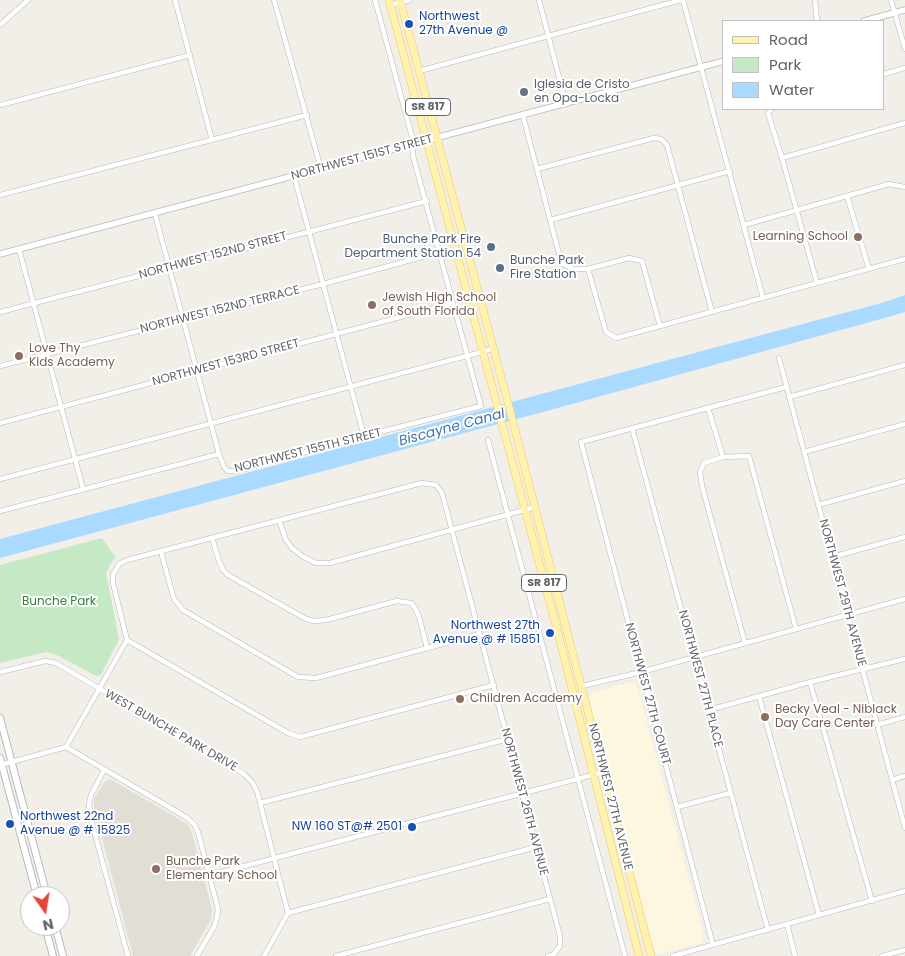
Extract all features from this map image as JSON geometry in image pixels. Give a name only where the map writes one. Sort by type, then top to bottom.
[{"type":"main road","name":"NORTHWEST 27TH AVENUE","points":[[400,1],[508,403],[650,956]]},
{"type":"main road","name":"NORTHWEST 27TH AVENUE","points":[[390,3],[559,637],[639,956]]},
{"type":"main road","points":[[460,266],[470,264]]},
{"type":"main road","points":[[559,637],[563,641],[575,683],[578,686],[582,686]]},
{"type":"main road","points":[[0,718],[44,886]]},
{"type":"main road","points":[[1,762],[34,886]]},
{"type":"main road","points":[[623,893],[634,890]]},
{"type":"main road","points":[[48,936],[53,956]]},
{"type":"main road","points":[[58,936],[63,956]]},
{"type":"street","points":[[0,25],[28,0]]},
{"type":"street","points":[[174,0],[212,140]]},
{"type":"street","points":[[274,0],[321,169]]},
{"type":"street","points":[[375,0],[413,145],[413,156],[427,201],[467,355]]},
{"type":"street","points":[[390,3],[410,0]]},
{"type":"street","points":[[538,0],[566,104]]},
{"type":"street","points":[[419,71],[682,0],[763,298]]},
{"type":"street","points":[[815,0],[818,20]]},
{"type":"street","points":[[891,0],[905,49]]},
{"type":"street","points":[[868,20],[905,10]]},
{"type":"street","points":[[0,105],[190,55]]},
{"type":"street","name":"NORTHWEST 151ST STREET","points":[[0,254],[426,142],[722,62]]},
{"type":"street","points":[[885,74],[905,68]]},
{"type":"street","points":[[770,111],[816,283]]},
{"type":"street","points":[[0,195],[307,115]]},
{"type":"street","points":[[523,116],[558,250],[564,264],[574,269],[588,270],[629,258],[642,261],[660,326]]},
{"type":"street","points":[[782,158],[905,123]]},
{"type":"street","points":[[537,169],[654,138],[661,139],[667,145],[712,312]]},
{"type":"street","points":[[550,220],[730,171]]},
{"type":"street","points":[[294,176],[364,436]]},
{"type":"street","points":[[744,224],[889,184],[905,187]]},
{"type":"street","points":[[847,196],[869,270]]},
{"type":"street","name":"NORTHWEST 152ND STREET","points":[[0,312],[427,201]]},
{"type":"street","points":[[155,214],[220,454]]},
{"type":"street","points":[[19,249],[83,490]]},
{"type":"street","name":"NORTHWEST 152ND TERRACE","points":[[0,366],[323,284],[440,252]]},
{"type":"street","points":[[588,270],[606,332],[616,338],[905,259]]},
{"type":"street","name":"NORTHWEST 153RD STREET","points":[[0,423],[453,302]]},
{"type":"street","points":[[0,479],[350,385],[493,349]]},
{"type":"street","name":"NORTHWEST 155TH STREET","points":[[0,511],[220,454],[224,467],[228,471],[237,471],[481,406],[467,355]]},
{"type":"street","name":"NORTHWEST 29TH AVENUE","points":[[779,358],[905,828]]},
{"type":"street","points":[[789,397],[905,365]]},
{"type":"street","points":[[632,428],[786,387]]},
{"type":"street","points":[[708,408],[723,457]]},
{"type":"street","points":[[804,452],[905,424]]},
{"type":"street","name":"NORTHWEST 27TH COURT","points":[[632,428],[582,442],[713,945]]},
{"type":"street","name":"NORTHWEST 27TH PLACE","points":[[632,428],[768,930]]},
{"type":"street","name":"NORTHWEST 27TH AVENUE","points":[[488,440],[625,956]]},
{"type":"street","points":[[745,643],[702,486],[700,472],[704,463],[723,457],[749,456],[796,629]]},
{"type":"street","points":[[818,505],[905,481]]},
{"type":"street","name":"NORTHWEST 26TH AVENUE","points":[[279,520],[422,483],[436,485],[442,493],[560,936],[560,946],[553,955],[548,956]]},
{"type":"street","points":[[1,762],[11,762],[66,747],[127,640],[113,583],[113,575],[119,564],[127,560],[279,520],[286,540],[292,548],[316,563],[330,564],[535,507]]},
{"type":"street","points":[[832,557],[905,537]]},
{"type":"street","points":[[212,538],[219,561],[223,570],[228,575],[306,620],[326,620],[397,601],[411,603],[419,617],[427,648]]},
{"type":"street","points":[[161,552],[174,599],[183,610],[298,676],[316,678],[480,634]]},
{"type":"street","points":[[582,686],[641,672],[905,599]]},
{"type":"street","points":[[127,640],[288,733],[300,737],[494,685]]},
{"type":"street","points":[[709,710],[810,682],[905,659]]},
{"type":"street","name":"WEST BUNCHE PARK DRIVE","points":[[0,672],[45,661],[56,663],[244,774],[252,782],[260,803],[288,913]]},
{"type":"street","points":[[810,682],[872,901]]},
{"type":"street","points":[[759,696],[819,916]]},
{"type":"street","points":[[877,724],[905,717]]},
{"type":"street","points":[[260,803],[508,739]]},
{"type":"street","points":[[66,747],[186,817],[194,824],[198,832],[218,909],[214,927],[197,956]]},
{"type":"street","points":[[104,770],[91,795],[89,804],[90,816],[128,956]]},
{"type":"street","points":[[210,875],[604,772]]},
{"type":"street","points":[[892,780],[905,776]]},
{"type":"street","points":[[677,808],[730,793]]},
{"type":"street","points":[[264,956],[288,913],[536,847]]},
{"type":"street","points":[[673,956],[905,892]]},
{"type":"street","points":[[336,956],[550,899]]},
{"type":"street","points":[[787,924],[795,956]]},
{"type":"street","points":[[882,956],[905,950]]},
{"type":"shaded area","points":[[631,682],[637,685],[704,936],[702,943],[659,954],[654,951],[589,699],[593,692]]},
{"type":"shaded area","name":"Bunche Park Elementary School","points":[[110,779],[189,826],[212,909],[211,919],[190,956],[133,956],[94,807],[94,799],[104,782]]},
{"type":"green space","name":"Bunche Park","points":[[102,538],[116,558],[112,561],[106,573],[119,639],[101,675],[96,676],[55,654],[46,652],[0,663],[0,565]]},
{"type":"water","name":"Biscayne Canal","points":[[905,295],[905,312],[888,317],[0,558],[0,539],[885,302]]},
{"type":"place","name":"Northwest 27th Avenue @","points":[[409,24]]},
{"type":"place","name":"Iglesia de Cristo en Opa-Locka","points":[[524,92]]},
{"type":"place","name":"Learning School","points":[[858,237]]},
{"type":"place","name":"Bunche Park Fire Department Station 54","points":[[491,247]]},
{"type":"place","name":"Bunche Park Fire Station","points":[[500,268]]},
{"type":"place","name":"Jewish High School of South Florida","points":[[372,305]]},
{"type":"place","name":"Love Thy Kids Academy","points":[[19,356]]},
{"type":"place","name":"Northwest 27th Avenue @ # 15851","points":[[550,633]]},
{"type":"place","name":"Children Academy","points":[[460,699]]},
{"type":"place","name":"Becky Veal - Niblack Day Care Center","points":[[765,717]]},
{"type":"place","name":"Northwest 22nd Avenue @ # 15825","points":[[10,824]]},
{"type":"place","name":"NW 160 ST@# 2501","points":[[412,827]]},
{"type":"place","name":"Bunche Park Elementary School","points":[[156,869]]}]
